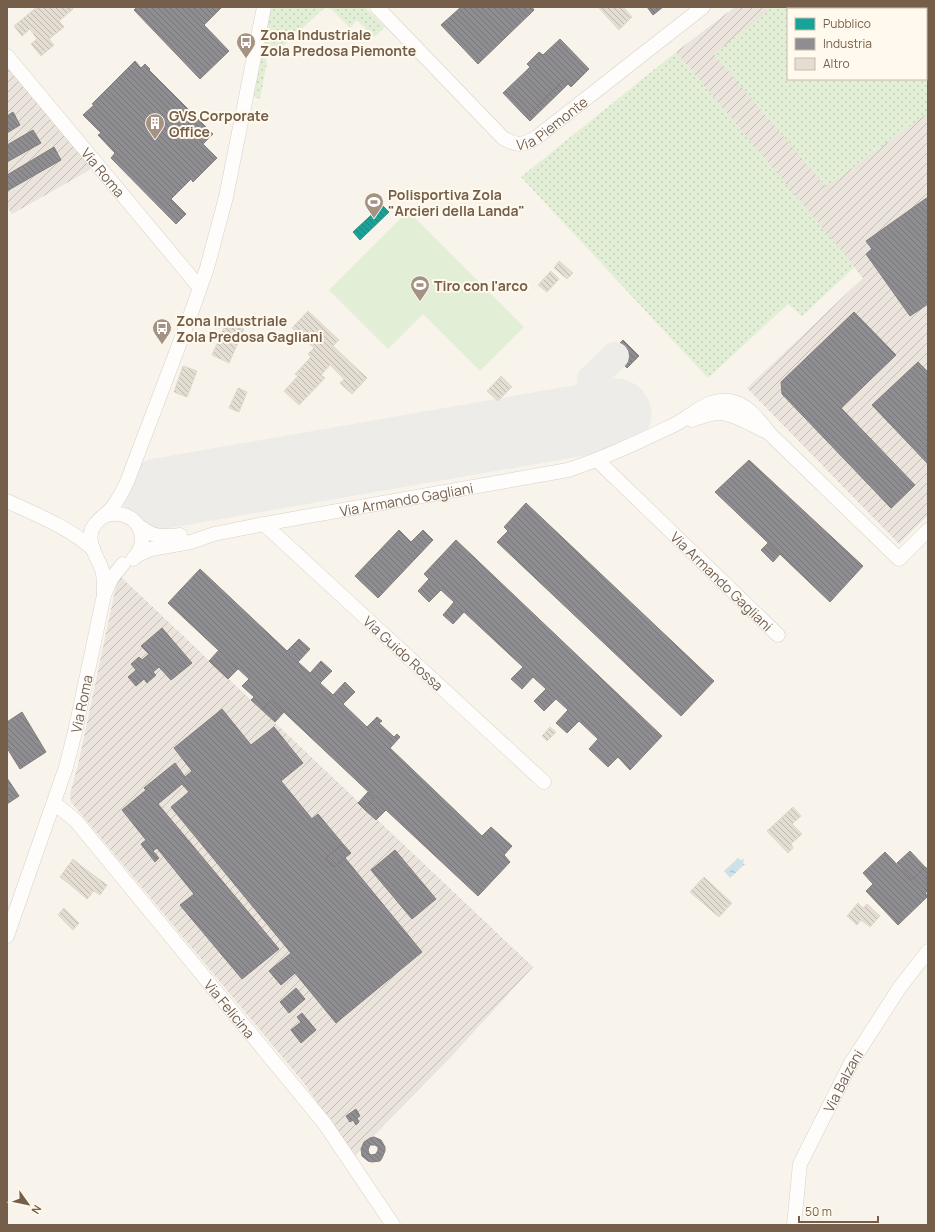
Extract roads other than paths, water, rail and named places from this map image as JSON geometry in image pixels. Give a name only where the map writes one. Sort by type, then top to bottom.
[{"type":"street","name":"Via Roma","points":[[104,594],[103,574],[90,537],[92,530],[112,508],[127,482],[200,288],[226,196],[264,7]]},
{"type":"street","name":"Via Piemonte","points":[[377,7],[503,138],[520,144],[537,137],[703,7]]},
{"type":"street","name":"Via Roma","points":[[7,56],[200,288]]},
{"type":"street","name":"Via Armando Gagliani","points":[[136,556],[151,549],[191,542],[214,534],[264,524],[568,470],[597,460],[676,424],[709,414],[721,413],[744,420],[770,434],[899,559],[928,530]]},
{"type":"street","name":"Via Armando Gagliani","points":[[597,460],[778,635]]},
{"type":"street","name":"Via Roma","points":[[127,482],[124,502],[124,509],[127,516]]},
{"type":"street","points":[[7,501],[65,528],[80,538],[103,561],[110,564],[123,564]]},
{"type":"street","points":[[65,528],[77,529],[87,526],[113,513],[127,516],[135,521],[141,531],[142,542],[140,550],[136,556]]},
{"type":"street","name":"Via Guido Rossa","points":[[264,524],[544,782]]},
{"type":"street","name":"Via Armando Gagliani","points":[[138,526],[157,537],[191,533],[214,534]]},
{"type":"street","name":"Via Roma","points":[[7,936],[10,918],[53,807],[75,732],[104,594],[111,579],[123,564],[136,556]]},
{"type":"street","name":"Via Felicina","points":[[53,807],[74,820],[85,832],[325,1124],[393,1225]]},
{"type":"street","name":"Via Balzani","points":[[794,1225],[800,1164],[851,1063],[900,987],[928,951]]},
{"type":"water","points":[[738,858],[740,860],[744,859],[743,863],[745,864],[730,878],[724,871]]},
{"type":"place","name":"Zona Industriale Zola Predosa Piemonte","points":[[246,59]]},
{"type":"place","name":"GVS Corporate Office","points":[[155,140]]},
{"type":"place","name":"Polisportiva Zola \"Arcieri della Landa\"","points":[[374,219]]},
{"type":"place","name":"Tiro con l'arco","points":[[420,302]]},
{"type":"place","name":"Zona Industriale Zola Predosa Gagliani","points":[[162,345]]}]
